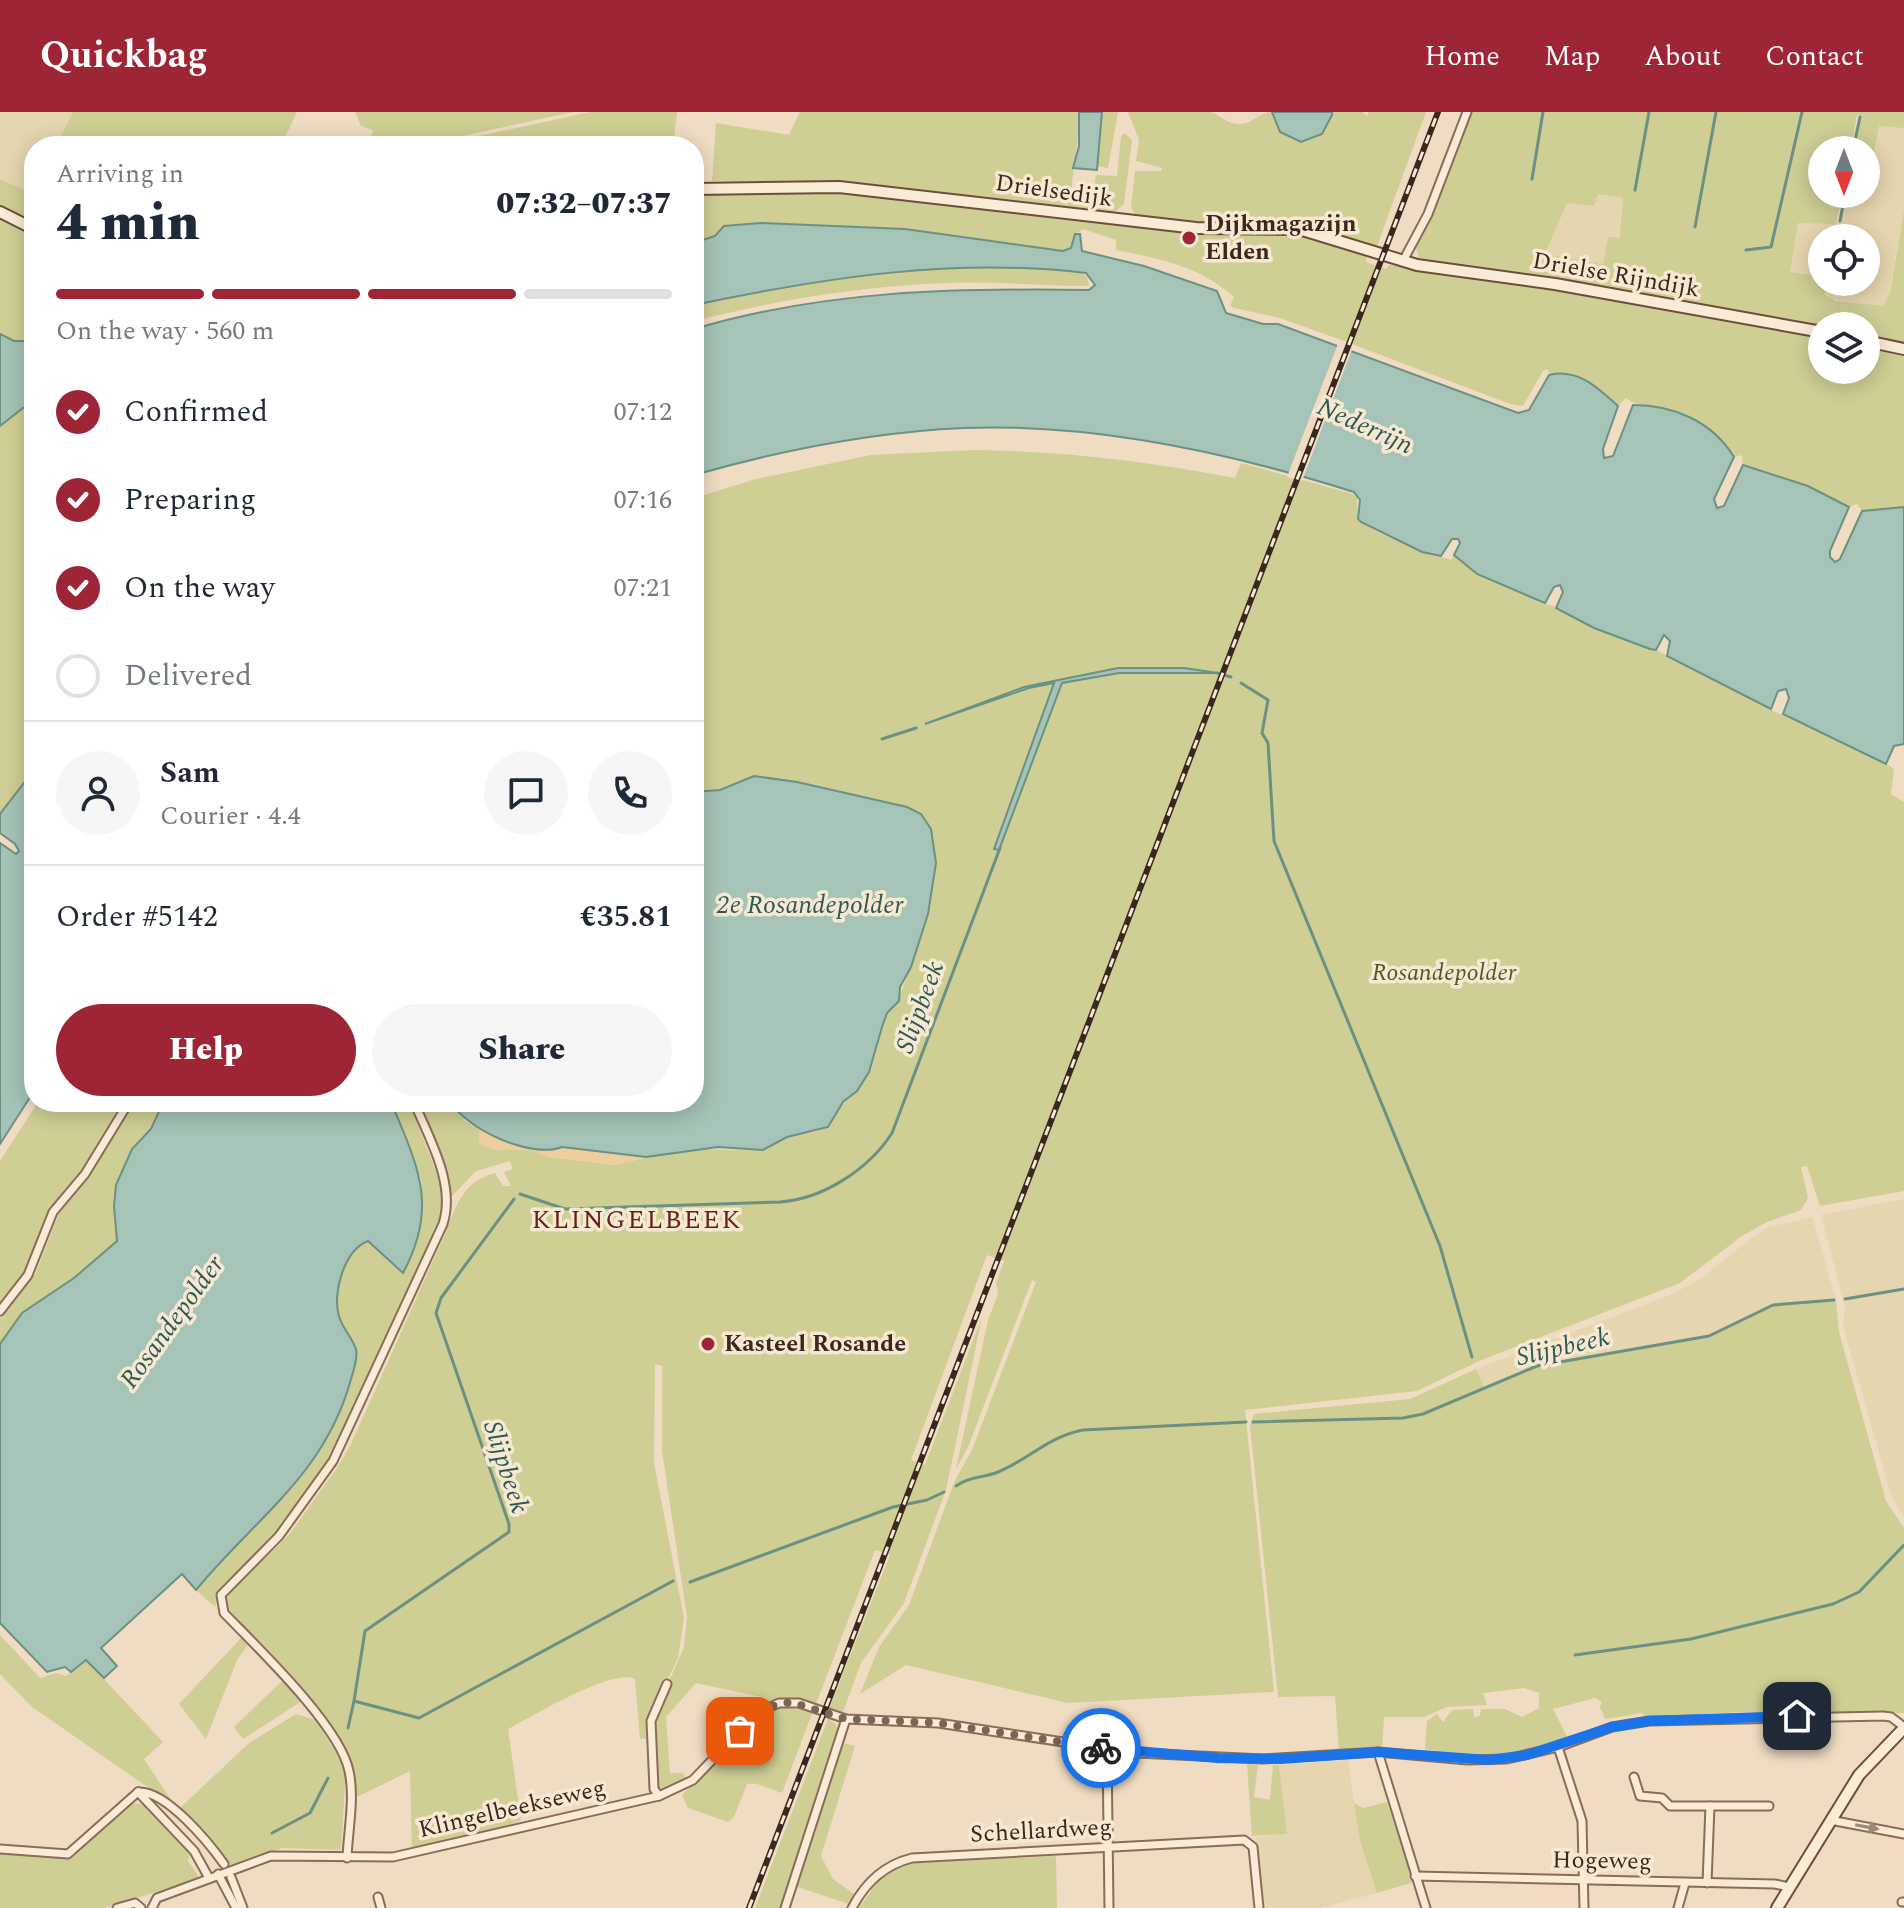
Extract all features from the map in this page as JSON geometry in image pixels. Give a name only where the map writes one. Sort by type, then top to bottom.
[{"type":"street","points":[[1403,261],[1428,214],[1467,112]]},
{"type":"street","name":"Drielsedijk","points":[[704,189],[848,188],[1196,228],[1299,229],[1403,261]]},
{"type":"street","points":[[0,212],[24,224]]},
{"type":"street","name":"Drielse Rijndijk","points":[[1403,261],[1555,284],[1808,329]]},
{"type":"street","points":[[1880,344],[1904,349]]},
{"type":"street","points":[[0,1311],[28,1275],[53,1212],[85,1174],[123,1112]]},
{"type":"street","points":[[347,1858],[349,1768],[306,1701],[224,1613],[220,1601],[221,1595],[287,1527],[333,1461],[443,1224],[447,1202],[443,1180],[418,1112]]},
{"type":"street","points":[[659,1796],[654,1789],[651,1721],[667,1684]]},
{"type":"street","name":"Klingelbeekseweg","points":[[152,1908],[157,1898],[218,1874],[283,1855],[347,1858],[403,1855],[659,1796],[693,1780],[757,1713],[769,1706],[799,1703],[846,1719],[938,1723],[1107,1749],[1263,1759],[1378,1752],[1489,1760],[1558,1747],[1612,1727],[1649,1721],[1883,1716],[1891,1717],[1904,1728]]},
{"type":"street","points":[[785,1908],[846,1719]]},
{"type":"street","points":[[1777,1908],[1859,1775],[1904,1728]]},
{"type":"street","points":[[1558,1747],[1582,1821],[1584,1908]]},
{"type":"street","points":[[1107,1749],[1109,1908]]},
{"type":"street","points":[[1378,1752],[1426,1908]]},
{"type":"street","points":[[1634,1777],[1640,1796],[1662,1798],[1670,1806],[1769,1806]]},
{"type":"street","points":[[138,1792],[194,1851],[209,1878]]},
{"type":"street","points":[[0,1849],[68,1854],[138,1792],[148,1793],[181,1816],[224,1864]]},
{"type":"street","points":[[1707,1883],[1710,1806]]},
{"type":"street","points":[[1830,1820],[1904,1834]]},
{"type":"street","name":"Schellardweg","points":[[852,1908],[878,1874],[895,1862],[912,1858],[1244,1840],[1251,1843],[1259,1908]]},
{"type":"street","points":[[218,1874],[236,1908]]},
{"type":"street","name":"Hogeweg","points":[[1415,1876],[1789,1887]]},
{"type":"street","points":[[231,1877],[243,1908]]},
{"type":"street","points":[[1678,1908],[1685,1883]]},
{"type":"street","points":[[378,1897],[381,1908]]},
{"type":"street","points":[[117,1908],[138,1906]]},
{"type":"shaded area","points":[[0,112],[73,112],[61,136],[24,136],[24,190],[0,179]]},
{"type":"shaded area","points":[[1879,125],[1904,128],[1904,211],[1888,299],[1883,307],[1864,306],[1829,296],[1880,296],[1880,224],[1836,224],[1843,208],[1880,208],[1880,136],[1877,136]]},
{"type":"shaded area","points":[[1597,194],[1623,198],[1618,238],[1603,264],[1545,254],[1567,203]]},
{"type":"shaded area","points":[[1798,222],[1836,224],[1808,224],[1808,275],[1790,273]]},
{"type":"shaded area","points":[[1904,1199],[1904,1517],[1891,1495],[1843,1326],[1845,1307],[1821,1215]]},
{"type":"shaded area","points":[[1812,1217],[1836,1300],[1800,1301],[1752,1314],[1732,1327],[1709,1336],[1537,1366],[1484,1387],[1476,1369],[1675,1293],[1704,1276],[1769,1227]]},
{"type":"shaded area","points":[[1348,1760],[1360,1841],[1377,1893],[1320,1908],[1263,1908],[1255,1838],[1286,1834],[1279,1765]]},
{"type":"green space","points":[[73,112],[297,112],[286,136],[61,136]]},
{"type":"green space","points":[[355,112],[574,112],[462,136],[372,136],[373,130],[361,126]]},
{"type":"green space","points":[[591,112],[677,112],[674,136],[479,136]]},
{"type":"green space","points":[[800,112],[1079,112],[1071,195],[1092,197],[1096,175],[1117,176],[1121,136],[1125,133],[1132,140],[1124,204],[1112,215],[923,190],[832,183],[712,181],[716,123],[789,135]]},
{"type":"green space","points":[[1102,112],[1118,112],[1108,168],[1097,166]]},
{"type":"green space","points":[[1128,112],[1210,112],[1238,124],[1272,112],[1285,132],[1306,139],[1322,134],[1332,112],[1362,112],[1367,116],[1369,112],[1426,112],[1376,249],[1308,227],[1228,227],[1136,217],[1131,207],[1135,171],[1161,171],[1162,168],[1136,161],[1139,140]]},
{"type":"green space","points":[[1470,112],[1904,112],[1904,128],[1879,126],[1877,136],[1857,136],[1861,116],[1857,115],[1853,136],[1808,136],[1808,208],[1840,208],[1836,224],[1798,223],[1790,272],[1808,275],[1808,296],[1828,296],[1836,301],[1883,306],[1890,293],[1904,210],[1904,345],[1880,339],[1880,312],[1808,312],[1808,325],[1419,259],[1416,248],[1440,195]],"holes":[[[1598,194],[1623,198],[1619,238],[1608,237],[1603,264],[1545,254],[1567,203],[1594,206]]]},
{"type":"green space","points":[[0,179],[24,190],[24,220],[0,209]]},
{"type":"green space","points":[[805,190],[1297,234],[1367,256],[1366,262],[1386,269],[1389,265],[1514,282],[1808,334],[1808,384],[1880,384],[1880,348],[1904,354],[1904,507],[1862,511],[1857,504],[1849,507],[1808,486],[1743,465],[1742,455],[1734,457],[1700,423],[1667,410],[1636,404],[1626,398],[1618,406],[1587,381],[1570,374],[1550,374],[1547,369],[1543,371],[1523,406],[1510,404],[1280,318],[1234,308],[1230,306],[1234,297],[1207,278],[1164,261],[1116,250],[1116,240],[1083,229],[1075,234],[1071,248],[1076,271],[1087,276],[1089,286],[966,283],[884,287],[788,301],[704,319],[704,194]]},
{"type":"green space","points":[[0,217],[24,229],[24,783],[0,814]]},
{"type":"green space","name":"Rosandepolder","points":[[973,450],[1039,452],[1104,458],[1235,478],[1241,463],[1357,495],[1358,518],[1376,531],[1451,560],[1454,555],[1477,574],[1559,609],[1594,628],[1656,650],[1771,710],[1871,754],[1894,769],[1891,794],[1904,802],[1904,1191],[1820,1206],[1807,1166],[1801,1167],[1808,1198],[1801,1210],[1767,1222],[1742,1236],[1680,1283],[1479,1361],[1417,1391],[1245,1410],[1274,1692],[1068,1703],[906,1665],[860,1694],[879,1647],[909,1605],[955,1480],[972,1450],[1036,1282],[1032,1280],[968,1447],[956,1469],[988,1320],[998,1294],[996,1283],[1004,1261],[987,1255],[911,1460],[925,1465],[982,1317],[946,1490],[904,1603],[861,1663],[843,1712],[829,1709],[890,1555],[875,1550],[816,1704],[791,1699],[767,1702],[766,1698],[696,1683],[666,1717],[670,1773],[683,1773],[687,1779],[662,1790],[657,1787],[652,1721],[684,1647],[687,1617],[662,1451],[662,1366],[655,1364],[654,1463],[684,1618],[678,1658],[651,1713],[649,1738],[640,1739],[635,1679],[624,1677],[610,1680],[572,1695],[508,1729],[521,1820],[496,1830],[412,1849],[410,1771],[353,1799],[353,1767],[348,1757],[310,1700],[224,1612],[223,1598],[288,1536],[337,1468],[351,1444],[462,1196],[475,1182],[495,1173],[503,1186],[511,1186],[504,1172],[513,1169],[510,1161],[476,1171],[451,1197],[447,1176],[421,1112],[458,1112],[465,1121],[479,1129],[479,1144],[497,1150],[530,1150],[549,1157],[614,1165],[684,1149],[749,1150],[770,1147],[794,1134],[815,1132],[857,1091],[873,1062],[887,1013],[897,1004],[922,935],[936,863],[931,830],[899,805],[797,782],[754,776],[720,790],[704,791],[704,495],[756,479],[871,455]]},
{"type":"green space","points":[[32,1112],[118,1112],[76,1181],[55,1201],[27,1271],[0,1309],[0,1161]]},
{"type":"green space","points":[[129,1112],[160,1112],[151,1129],[132,1150],[116,1185],[117,1241],[74,1278],[22,1313],[0,1344],[0,1317],[36,1273],[61,1208],[89,1177]]},
{"type":"green space","points":[[395,1112],[413,1112],[443,1189],[444,1215],[327,1465],[279,1533],[219,1593],[215,1607],[196,1590],[286,1493],[324,1442],[340,1412],[356,1356],[356,1349],[340,1320],[337,1307],[339,1285],[346,1263],[352,1253],[368,1241],[396,1268],[422,1182]]},
{"type":"green space","points":[[1836,1300],[1839,1332],[1886,1501],[1904,1528],[1904,1713],[1741,1712],[1645,1718],[1643,1713],[1605,1719],[1600,1707],[1602,1702],[1595,1698],[1553,1709],[1568,1739],[1515,1752],[1479,1755],[1425,1749],[1427,1721],[1437,1714],[1443,1722],[1452,1710],[1473,1709],[1474,1717],[1480,1716],[1481,1709],[1505,1709],[1522,1717],[1539,1708],[1539,1693],[1524,1688],[1483,1693],[1487,1705],[1447,1707],[1424,1717],[1384,1717],[1382,1750],[1339,1751],[1335,1696],[1278,1697],[1250,1425],[1254,1414],[1410,1399],[1476,1369],[1484,1387],[1537,1366],[1709,1336],[1773,1305]]},
{"type":"green space","points":[[0,1635],[40,1678],[56,1673],[66,1676],[86,1660],[163,1742],[144,1759],[175,1806],[32,1707],[0,1674]]},
{"type":"green space","points":[[243,1636],[250,1642],[237,1660],[206,1739],[179,1704]]},
{"type":"green space","points":[[284,1679],[302,1701],[243,1739],[234,1727]]},
{"type":"green space","points":[[780,1707],[813,1711],[782,1793],[757,1784],[747,1784],[734,1817],[728,1822],[688,1808],[682,1795],[760,1716]]},
{"type":"green space","points":[[296,1714],[316,1720],[346,1769],[341,1850],[282,1848],[230,1866],[207,1836],[179,1809],[249,1743]]},
{"type":"green space","points":[[828,1719],[836,1724],[839,1737],[782,1908],[755,1908]]},
{"type":"green space","points":[[843,1743],[855,1746],[821,1856],[833,1879],[854,1894],[849,1904],[795,1886]]},
{"type":"green space","points":[[1247,1764],[1258,1765],[1254,1797],[1270,1800],[1273,1765],[1279,1765],[1287,1834],[1252,1836]]},
{"type":"green space","points":[[1387,1802],[1414,1882],[1377,1893],[1360,1841],[1354,1803],[1363,1808]]},
{"type":"green space","points":[[131,1803],[146,1805],[184,1846],[190,1853],[188,1861],[198,1875],[197,1879],[105,1908],[0,1908],[0,1853],[72,1858]]},
{"type":"green space","points":[[1056,1856],[1057,1908],[859,1908],[880,1878],[910,1863]]},
{"type":"sand","points":[[479,1129],[531,1149],[562,1147],[646,1157],[614,1165],[549,1157],[530,1150],[497,1150],[479,1144]]},
{"type":"water","points":[[1079,112],[1102,112],[1097,170],[1073,168],[1079,146]]},
{"type":"water","points":[[1272,112],[1332,112],[1332,115],[1322,134],[1301,142],[1280,132]]},
{"type":"water","name":"Nederrijn","points":[[761,223],[905,229],[1063,251],[1071,248],[1075,234],[1080,234],[1082,251],[1144,266],[1217,291],[1226,313],[1263,324],[1278,324],[1518,413],[1529,410],[1549,375],[1578,377],[1595,386],[1618,406],[1603,449],[1604,458],[1613,456],[1633,405],[1677,412],[1715,434],[1734,457],[1714,499],[1717,508],[1724,506],[1743,465],[1808,486],[1849,507],[1830,551],[1830,557],[1835,562],[1840,559],[1862,511],[1904,507],[1904,744],[1894,746],[1886,764],[1783,714],[1789,698],[1786,689],[1778,691],[1771,709],[1667,656],[1670,641],[1664,635],[1656,650],[1650,649],[1594,628],[1556,608],[1563,592],[1560,585],[1554,587],[1545,603],[1477,574],[1454,555],[1460,543],[1458,539],[1452,539],[1441,556],[1422,552],[1361,522],[1358,519],[1360,500],[1354,492],[1211,453],[1062,430],[964,428],[828,444],[704,472],[704,326],[792,306],[841,299],[939,291],[1089,290],[1095,285],[1086,273],[987,267],[938,269],[791,286],[704,303],[704,240],[715,236],[724,226]]},
{"type":"water","points":[[0,334],[14,341],[24,341],[24,408],[0,426]]},
{"type":"water","points":[[1118,668],[1184,668],[1218,673],[1119,673],[1062,683],[999,850],[994,849],[1054,683],[1029,688],[925,724],[1024,687]]},
{"type":"water","name":"2e Rosandepolder","points":[[754,776],[797,782],[907,807],[921,814],[931,829],[936,863],[928,914],[911,967],[900,987],[899,1001],[887,1013],[869,1072],[857,1091],[843,1102],[828,1127],[787,1137],[763,1150],[718,1147],[646,1157],[562,1147],[534,1149],[501,1140],[471,1123],[459,1112],[704,1112],[704,791],[720,790]]},
{"type":"water","points":[[24,783],[24,1107],[0,1144],[0,843],[16,854],[19,851],[0,833],[0,814]]},
{"type":"water","name":"Rosandepolder","points":[[159,1112],[395,1112],[421,1187],[420,1227],[403,1273],[368,1241],[352,1253],[346,1263],[339,1285],[337,1307],[340,1320],[356,1349],[354,1368],[339,1413],[324,1442],[286,1494],[196,1590],[182,1574],[101,1648],[117,1666],[104,1678],[86,1660],[71,1672],[65,1667],[47,1672],[0,1623],[0,1344],[22,1313],[74,1278],[117,1241],[116,1185],[132,1149],[151,1129]]},
{"type":"pier","points":[[1339,341],[1353,347],[1302,481],[1287,477]]},
{"type":"waterway","points":[[1532,179],[1543,112]]},
{"type":"waterway","points":[[1635,190],[1649,112]]},
{"type":"waterway","points":[[1695,227],[1716,112]]},
{"type":"waterway","points":[[1746,250],[1771,247],[1802,112]]},
{"type":"waterway","points":[[1856,136],[1860,117]]},
{"type":"waterway","points":[[1840,221],[1842,208]]},
{"type":"waterway","name":"Slijpbeek","points":[[1217,673],[1231,677]]},
{"type":"waterway","points":[[1241,683],[1268,700],[1262,733],[1268,743],[1274,841],[1440,1246],[1472,1357]]},
{"type":"waterway","points":[[882,739],[916,728]]},
{"type":"waterway","name":"Slijpbeek","points":[[520,1194],[565,1209],[780,1202],[812,1195],[858,1170],[892,1133],[1000,848]]},
{"type":"waterway","name":"Slijpbeek","points":[[354,1701],[365,1631],[509,1532],[509,1524],[436,1313],[441,1298],[514,1199]]},
{"type":"waterway","name":"Slijpbeek","points":[[1845,1299],[1904,1289]]},
{"type":"waterway","name":"Slijpbeek","points":[[1253,1422],[1403,1418],[1423,1414],[1537,1366],[1709,1336],[1773,1305],[1834,1300]]},
{"type":"waterway","name":"Slijpbeek","points":[[956,1486],[966,1480],[998,1472],[1059,1438],[1083,1430],[1246,1422]]},
{"type":"waterway","name":"Slijpbeek","points":[[690,1582],[893,1507],[927,1500],[944,1492]]},
{"type":"waterway","name":"Slijpbeek","points":[[1575,1655],[1691,1639],[1833,1604],[1859,1592],[1904,1545]]},
{"type":"waterway","name":"Slijpbeek","points":[[348,1728],[354,1701],[419,1718],[673,1581]]},
{"type":"waterway","name":"Slijpbeek","points":[[272,1833],[310,1813],[328,1778]]},
{"type":"railway","points":[[749,1908],[1438,112]]},
{"type":"way so far","points":[[740,1731],[763,1708],[791,1702],[846,1719],[938,1723],[1101,1748]]},
{"type":"place","name":"Dijkmagazijn Elden","points":[[1189,238]]},
{"type":"place","name":"Kasteel Rosande","points":[[708,1344]]},
{"type":"district","name":"KLINGELBEEK","points":[[637,1220]]},
{"type":"route","points":[[1101,1748],[1218,1758],[1281,1759],[1378,1752],[1489,1760],[1527,1755],[1612,1727],[1649,1721],[1797,1716]]}]
